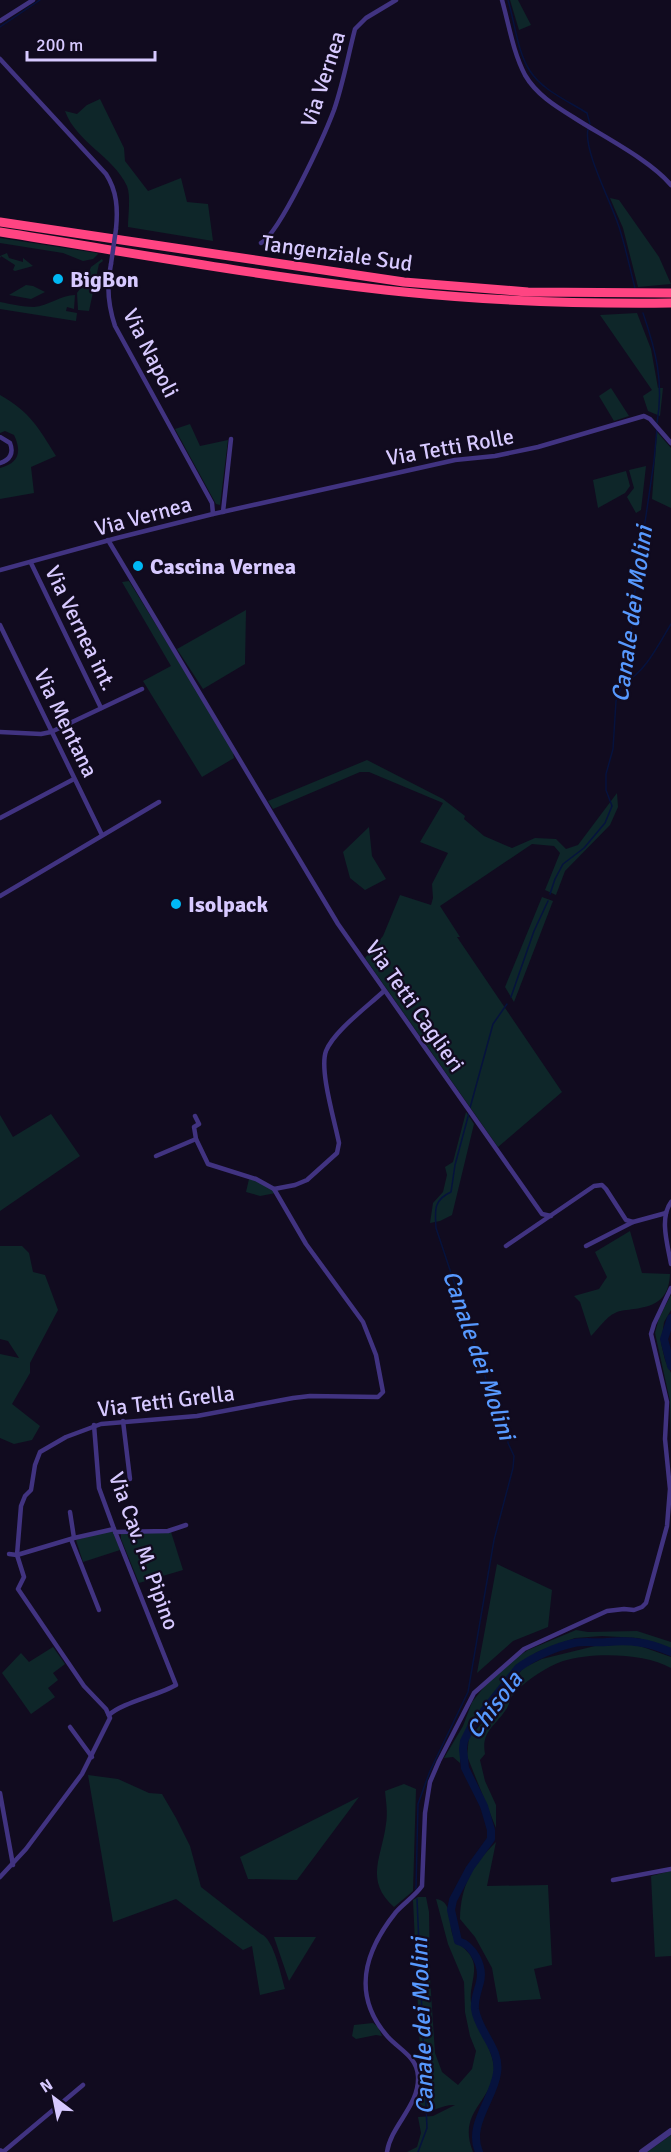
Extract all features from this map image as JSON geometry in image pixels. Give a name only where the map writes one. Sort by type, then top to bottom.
[{"type":"highway","name":"Tangenziale Sud","points":[[0,222],[404,282],[528,291],[671,293]]},
{"type":"highway","name":"Tangenziale Sud","points":[[0,232],[256,272],[404,292],[540,302],[671,303]]},
{"type":"street","points":[[0,21],[33,0]]},
{"type":"street","name":"Via Vernea","points":[[261,243],[272,234],[283,219],[330,120],[356,29],[366,18],[396,0]]},
{"type":"street","points":[[502,0],[514,46],[526,76],[546,99],[653,168],[671,185]]},
{"type":"street","name":"Via Napoli","points":[[0,59],[111,182],[116,200],[116,229],[107,284],[115,326],[212,503],[213,514]]},
{"type":"street","name":"Via Tetti Rolle","points":[[223,512],[455,460],[520,452],[644,416],[653,422],[671,443]]},
{"type":"street","points":[[0,437],[10,443],[12,451],[9,458],[0,463]]},
{"type":"street","name":"Via Vernea","points":[[0,570],[108,540],[223,512],[231,439]]},
{"type":"street","name":"Via Tetti Caglieri","points":[[108,540],[338,924],[542,1214],[551,1216]]},
{"type":"street","name":"Via Vernea int.","points":[[31,563],[101,708]]},
{"type":"street","name":"Via Mentana","points":[[0,625],[3,638],[102,835]]},
{"type":"street","points":[[0,732],[41,734],[51,732],[142,689]]},
{"type":"street","points":[[0,818],[74,779]]},
{"type":"street","points":[[0,896],[159,802]]},
{"type":"street","points":[[195,1116],[199,1124],[194,1127],[196,1138],[208,1164],[256,1179],[274,1189],[307,1180],[338,1153],[339,1143],[325,1076],[326,1051],[336,1036],[384,991]]},
{"type":"street","points":[[156,1156],[196,1138]]},
{"type":"street","points":[[506,1246],[594,1186],[602,1185],[626,1220],[633,1222]]},
{"type":"street","name":"Via Tetti Grella","points":[[109,1715],[84,1686],[19,1592],[18,1588],[24,1576],[17,1555],[21,1506],[25,1496],[31,1490],[37,1457],[50,1445],[94,1425],[197,1416],[310,1396],[378,1397],[384,1389],[376,1355],[363,1323],[306,1244],[274,1189]]},
{"type":"street","points":[[671,1202],[666,1213],[671,1264]]},
{"type":"street","points":[[586,1246],[633,1222],[666,1213]]},
{"type":"street","points":[[387,2152],[390,2138],[416,2094],[418,2076],[411,2057],[385,2033],[371,2009],[366,1986],[368,1959],[373,1946],[395,1914],[422,1886],[425,1813],[430,1782],[474,1693],[509,1660],[531,1645],[607,1611],[634,1610],[642,1608],[646,1603],[667,1526],[670,1489],[664,1439],[667,1402],[651,1334],[671,1288]]},
{"type":"street","points":[[123,1421],[130,1479]]},
{"type":"street","name":"Via Cav. M. Pipino","points":[[94,1425],[99,1488],[176,1685],[119,1708],[109,1715]]},
{"type":"street","points":[[70,1512],[73,1538],[99,1610]]},
{"type":"street","points":[[9,1554],[17,1555],[73,1538],[114,1531],[168,1531],[186,1525]]},
{"type":"street","points":[[0,1877],[13,1865],[79,1779],[92,1757],[109,1720],[109,1715]]},
{"type":"street","points":[[70,1727],[92,1757]]},
{"type":"street","points":[[0,1792],[13,1865]]},
{"type":"street","points":[[614,1880],[671,1869]]},
{"type":"street","points":[[2,2152],[83,2085]]},
{"type":"street","points":[[642,2152],[671,2131]]},
{"type":"green space","points":[[510,0],[518,0],[531,25],[519,30]]},
{"type":"green space","points":[[100,99],[124,148],[125,161],[148,191],[181,178],[187,202],[208,204],[213,241],[128,227],[127,186],[113,166],[77,132],[65,111],[77,114],[87,105]]},
{"type":"green space","points":[[610,198],[619,200],[659,257],[671,284],[638,287],[623,228]]},
{"type":"green space","points":[[0,238],[98,254],[93,259],[83,261],[63,253],[0,243]]},
{"type":"green space","points":[[7,253],[9,258],[23,262],[23,258],[33,266],[13,270],[15,265],[1,256],[0,258],[0,256]]},
{"type":"green space","points":[[102,259],[89,311],[78,310],[77,293],[85,282],[91,267]]},
{"type":"green space","points":[[26,285],[45,292],[31,299],[9,295]]},
{"type":"green space","points":[[75,295],[74,309],[67,307],[66,311],[77,313],[76,321],[0,309],[0,302],[34,307]]},
{"type":"green space","points":[[637,313],[651,349],[658,388],[663,388],[660,416],[648,411],[643,396],[652,390],[600,315]]},
{"type":"green space","points":[[611,388],[629,416],[614,421],[599,396]]},
{"type":"green space","points":[[0,395],[33,421],[56,456],[31,467],[34,493],[0,499],[0,468],[15,460],[18,447],[14,435],[5,431],[0,433]]},
{"type":"green space","points":[[190,424],[200,446],[228,440],[220,505],[216,504],[175,429]]},
{"type":"green space","points":[[657,432],[671,448],[671,508],[652,499]]},
{"type":"green space","points":[[646,466],[641,510],[636,513],[627,497],[634,488],[629,470]]},
{"type":"green space","points":[[626,471],[630,486],[625,493],[598,508],[593,480]]},
{"type":"green space","points":[[129,581],[232,748],[234,758],[202,777],[143,681],[171,666],[122,582]]},
{"type":"green space","points":[[246,610],[245,664],[203,689],[177,649]]},
{"type":"green space","points":[[367,760],[443,799],[465,816],[464,819],[484,836],[512,848],[535,838],[556,839],[566,849],[578,845],[617,793],[618,807],[610,825],[565,871],[556,895],[545,890],[560,853],[554,846],[532,844],[440,906],[460,937],[457,937],[562,1092],[498,1147],[365,958],[383,936],[400,895],[431,905],[432,884],[448,853],[420,842],[443,803],[369,772],[360,772],[273,809],[268,801]]},
{"type":"green space","points":[[369,827],[372,856],[386,879],[365,890],[350,878],[343,852]]},
{"type":"green space","points":[[542,897],[553,901],[514,1002],[505,987]]},
{"type":"green space","points":[[466,1112],[474,1124],[452,1215],[430,1223],[433,1203],[443,1192],[447,1175],[445,1167],[453,1162]]},
{"type":"green space","points":[[51,1114],[80,1156],[0,1211],[0,1115],[13,1137]]},
{"type":"green space","points":[[249,1179],[258,1181],[276,1193],[260,1196],[246,1192]]},
{"type":"green space","points":[[630,1231],[642,1273],[670,1274],[667,1289],[660,1299],[649,1306],[619,1311],[612,1315],[591,1336],[580,1302],[574,1296],[599,1289],[607,1277],[595,1252]]},
{"type":"green space","points":[[0,1246],[22,1246],[29,1253],[33,1272],[45,1275],[58,1310],[30,1363],[30,1373],[12,1404],[40,1426],[32,1440],[14,1444],[0,1438],[0,1354],[19,1358],[8,1341],[0,1339]]},
{"type":"green space","points":[[671,1295],[671,1310],[664,1322],[661,1343],[671,1373],[671,1450],[670,1401],[655,1333],[659,1318]]},
{"type":"green space","points":[[113,1530],[120,1550],[83,1562],[76,1540]]},
{"type":"green space","points":[[171,1532],[183,1570],[139,1583],[121,1534]]},
{"type":"green space","points":[[497,1564],[552,1590],[548,1627],[513,1641],[477,1673]]},
{"type":"green space","points":[[576,1630],[588,1632],[637,1631],[671,1642],[671,1649],[638,1638],[602,1636],[575,1638],[537,1652],[516,1667],[469,1725],[460,1742],[460,1763],[453,1757],[444,1758],[463,1726],[472,1702],[484,1687],[511,1661],[528,1650]]},
{"type":"green space","points":[[634,1644],[671,1657],[671,1668],[647,1659],[633,1657],[603,1655],[575,1658],[544,1670],[514,1693],[507,1709],[489,1730],[484,1746],[485,1754],[480,1760],[485,1781],[496,1805],[496,1828],[467,1756],[469,1737],[489,1716],[523,1668],[542,1659],[595,1646]]},
{"type":"green space","points":[[53,1647],[65,1664],[53,1673],[58,1680],[48,1688],[55,1697],[31,1714],[2,1673],[21,1653],[29,1662]]},
{"type":"green space","points":[[88,1775],[118,1779],[149,1793],[162,1794],[190,1846],[201,1887],[266,1937],[276,1958],[285,1989],[260,1995],[252,1946],[243,1950],[176,1899],[113,1922]]},
{"type":"green space","points":[[404,1784],[416,1789],[413,1891],[394,1907],[380,1887],[377,1868],[387,1820],[385,1791]]},
{"type":"green space","points":[[359,1797],[297,1880],[248,1879],[240,1857]]},
{"type":"green space","points":[[496,1842],[487,1886],[548,1885],[552,1965],[534,1969],[541,1999],[498,2002],[492,1968],[475,1937],[460,1919],[463,1896],[469,1877],[480,1859]]},
{"type":"green space","points":[[671,1871],[671,1956],[655,1957],[651,1876]]},
{"type":"green space","points":[[426,1897],[429,1912],[430,1978],[435,2053],[442,2072],[458,2085],[472,2069],[476,2051],[465,2012],[464,1982],[448,1944],[436,1899],[445,1903],[452,1933],[473,1961],[471,2002],[491,2055],[494,2071],[492,2082],[476,2108],[469,2127],[473,2152],[407,2152],[417,2147],[421,2133],[418,2117],[433,2116],[455,2105],[430,2111],[414,2106],[422,2093],[413,1900]]},
{"type":"green space","points":[[274,1937],[316,1937],[289,1981]]},
{"type":"green space","points":[[373,2023],[378,2027],[382,2036],[356,2039],[352,2036],[354,2025]]},
{"type":"green space","points":[[671,2135],[671,2152],[647,2152]]},
{"type":"waterway","points":[[0,27],[40,0]]},
{"type":"waterway","name":"Canale dei Molini","points":[[508,0],[519,46],[530,71],[541,84],[587,113],[590,124]]},
{"type":"waterway","name":"Canale dei Molini","points":[[588,129],[590,151],[620,230],[635,288]]},
{"type":"waterway","name":"Canale dei Molini","points":[[643,313],[658,367],[660,394],[657,423]]},
{"type":"waterway","name":"Canale dei Molini","points":[[550,894],[563,864],[584,848],[605,823],[612,806],[606,790],[606,774],[613,749],[616,701],[623,682],[631,636],[632,611],[657,428]]},
{"type":"waterway","points":[[624,682],[638,673],[645,665],[671,624]]},
{"type":"waterway","name":"Canale dei Molini","points":[[511,997],[534,931],[548,901]]},
{"type":"waterway","name":"Canale dei Molini","points":[[470,1108],[493,1024],[507,1004]]},
{"type":"waterway","name":"Canale dei Molini","points":[[416,1889],[418,1804],[430,1771],[468,1692],[494,1540],[513,1468],[514,1456],[508,1443],[507,1425],[494,1411],[484,1372],[436,1228],[436,1207],[438,1202],[451,1192],[455,1165],[469,1113]]},
{"type":"waterway","name":"Chisola","points":[[671,1318],[664,1339],[671,1366]]},
{"type":"waterway","name":"Chisola","points":[[479,2152],[476,2132],[495,2082],[497,2064],[493,2048],[480,2025],[475,2009],[481,1976],[479,1963],[473,1952],[458,1941],[451,1910],[453,1900],[470,1868],[491,1839],[491,1830],[484,1806],[465,1768],[464,1741],[471,1727],[518,1668],[544,1653],[574,1643],[624,1641],[639,1642],[671,1652]]},
{"type":"waterway","name":"Canale dei Molini","points":[[417,1899],[427,2128],[418,2152]]},
{"type":"place","name":"BigBon","points":[[58,279]]},
{"type":"place","name":"Cascina Vernea","points":[[138,566]]},
{"type":"place","name":"Isolpack","points":[[176,904]]}]
